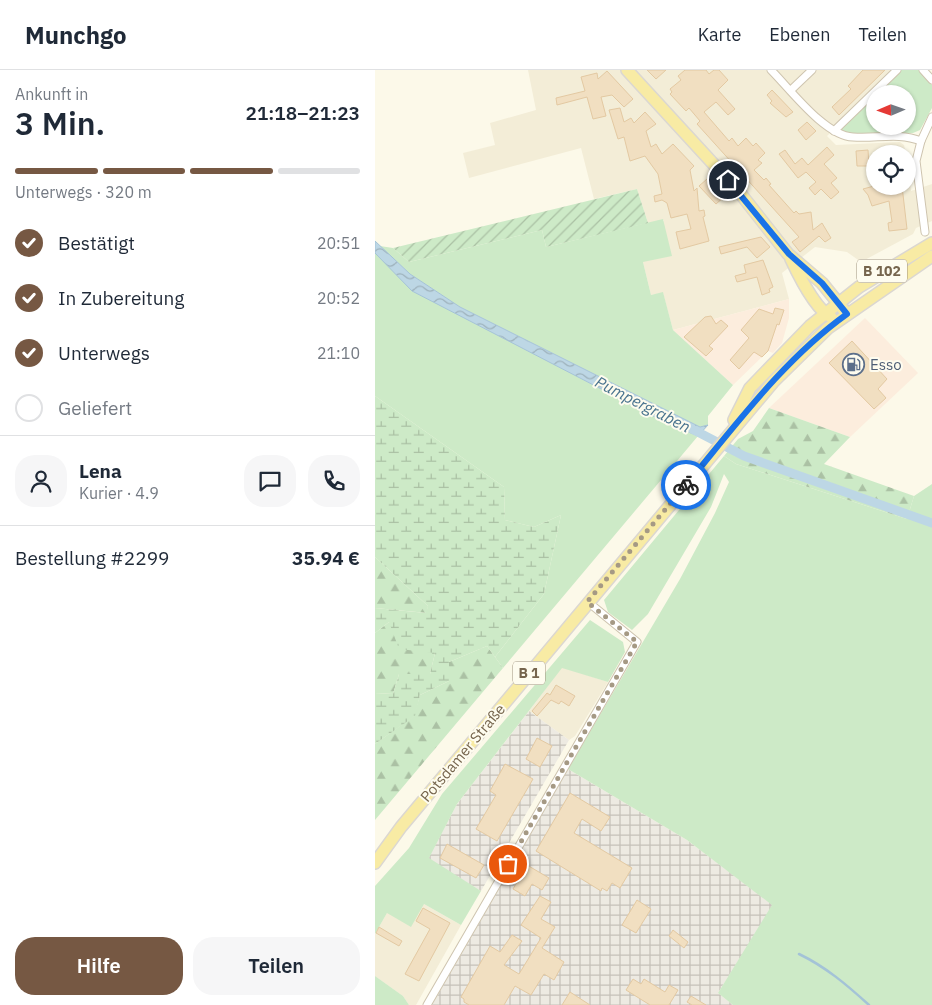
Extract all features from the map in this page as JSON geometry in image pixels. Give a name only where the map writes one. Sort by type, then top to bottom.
[{"type":"main road","points":[[627,70],[740,193],[789,254],[839,302],[843,317],[824,313],[797,273],[789,254]]},
{"type":"main road","name":"B 102","points":[[824,313],[883,271],[932,243]]},
{"type":"main road","name":"B 102","points":[[843,317],[932,256]]},
{"type":"main road","name":"Potsdamer Straße","points":[[726,438],[750,388],[785,350],[824,313]]},
{"type":"main road","name":"Potsdamer Straße","points":[[375,863],[401,827],[587,602],[726,438],[788,367],[843,317]]},
{"type":"street","points":[[771,70],[834,132],[854,138],[897,135],[921,142]]},
{"type":"street","points":[[791,90],[812,70]]},
{"type":"street","points":[[834,132],[897,70]]},
{"type":"street","points":[[923,70],[932,80]]},
{"type":"street","points":[[925,232],[916,170],[921,142],[932,118]]},
{"type":"street","points":[[427,1005],[637,642],[587,602]]},
{"type":"shaded area","points":[[528,70],[894,70],[879,85],[866,85],[866,98],[827,136],[836,145],[900,142],[904,145],[866,145],[866,195],[916,195],[916,189],[932,184],[932,221],[916,228],[913,234],[861,262],[847,252],[815,247],[782,273],[789,299],[673,330],[663,293],[651,295],[643,262],[664,220],[648,223],[637,189],[594,199],[581,148],[469,178],[463,153],[495,145],[490,123],[536,110]]},
{"type":"shaded area","points":[[789,299],[789,318],[782,343],[773,353],[768,351],[733,385],[673,330]]},
{"type":"shaded area","points":[[865,318],[918,373],[850,437],[769,408]]},
{"type":"shaded area","points":[[562,667],[608,682],[575,736],[569,740],[529,711]]},
{"type":"shaded area","points":[[529,711],[569,740],[481,891],[428,859],[457,804]]},
{"type":"shaded area","points":[[568,769],[687,840],[773,905],[718,993],[733,1005],[432,1005]]},
{"type":"shaded area","points":[[424,904],[461,925],[416,1005],[409,1005],[403,996],[375,976],[375,934],[387,913]]},
{"type":"green space","points":[[901,70],[919,70],[932,85],[932,108],[920,130],[916,132],[916,85],[885,85]]},
{"type":"green space","points":[[866,104],[866,135],[855,135],[842,132],[842,127]]},
{"type":"green space","points":[[637,189],[648,223],[546,247],[542,230],[409,262],[393,248]]},
{"type":"green space","points":[[663,219],[672,256],[643,262],[651,295],[663,292],[673,330],[733,385],[708,416],[708,425],[700,427],[460,307],[410,274],[380,246],[393,248],[409,262],[542,230],[546,247]]},
{"type":"green space","points":[[375,253],[413,291],[663,421],[698,436],[503,668],[495,657],[544,594],[561,515],[534,527],[505,520],[504,487],[375,396]]},
{"type":"green space","points":[[375,396],[504,487],[505,520],[534,527],[561,515],[544,594],[495,657],[487,646],[449,662],[449,681],[420,695],[415,716],[375,744],[375,693],[393,694],[399,674],[430,674],[435,653],[399,649],[389,622],[375,633],[375,608],[426,613],[428,606],[375,557]]},
{"type":"green space","points":[[769,408],[850,437],[824,464],[914,496],[907,519],[736,464],[724,456],[738,439],[753,431]]},
{"type":"green space","points":[[724,456],[736,464],[907,519],[914,496],[932,484],[932,1005],[733,1005],[718,993],[772,905],[687,840],[568,769],[680,579],[715,513],[729,482],[724,474],[711,507],[648,614],[632,630],[608,612],[604,600]]},
{"type":"green space","points":[[375,557],[428,606],[427,613],[375,608]]},
{"type":"green space","points":[[590,620],[623,642],[625,652],[608,682],[562,668],[457,804],[429,858],[481,891],[461,925],[424,904],[411,927],[387,913],[375,934],[375,886],[409,848],[442,794]]},
{"type":"green space","points":[[389,622],[435,653],[430,674],[399,674],[393,694],[375,693],[375,633]]},
{"type":"green space","points":[[487,646],[503,668],[375,820],[375,744],[414,716],[420,695],[449,681],[449,662]]},
{"type":"green space","points":[[375,976],[403,996],[409,1005],[375,1005]]},
{"type":"water","points":[[375,241],[410,274],[460,307],[700,427],[708,425],[698,436],[663,421],[412,291],[375,253]]},
{"type":"building","points":[[647,70],[666,70],[656,79]]},
{"type":"building","points":[[685,70],[706,70],[709,74],[714,70],[719,70],[728,80],[718,90],[735,109],[728,115],[716,102],[704,112],[729,141],[732,138],[738,146],[746,138],[753,146],[756,143],[765,153],[758,160],[762,163],[754,170],[764,180],[766,178],[771,184],[769,185],[794,213],[796,211],[799,214],[811,212],[813,230],[822,223],[831,238],[825,242],[819,236],[800,252],[792,242],[799,237],[697,124],[700,121],[689,108],[686,111],[670,94],[672,92],[670,89],[681,80],[678,76]]},
{"type":"building","points":[[863,70],[885,70],[870,85],[866,85],[866,89],[839,115],[832,107],[851,89],[848,86]]},
{"type":"building","points":[[607,71],[633,99],[624,107],[612,95],[601,97],[606,116],[593,119],[587,97],[557,105],[556,98],[585,91],[581,77],[597,73],[598,79]]},
{"type":"building","points":[[772,90],[793,112],[786,117],[770,103],[772,101],[767,95]]},
{"type":"building","points":[[620,108],[624,122],[631,118],[634,123],[645,112],[656,124],[646,131],[651,147],[656,144],[662,154],[673,144],[694,166],[690,170],[694,191],[697,188],[699,211],[704,210],[705,216],[703,217],[709,241],[680,249],[676,232],[691,229],[687,214],[671,218],[667,203],[662,200],[655,202],[654,196],[662,194],[658,174],[645,156],[630,161],[624,137],[618,139],[609,110]]},
{"type":"building","points":[[807,122],[816,131],[806,140],[798,130]]},
{"type":"building","points":[[827,147],[834,155],[824,164],[837,178],[831,183],[839,192],[831,199],[821,189],[815,195],[809,188],[816,182],[806,172],[798,178],[779,154],[785,150],[795,164],[802,158],[808,165]]},
{"type":"building","points":[[866,150],[866,166],[857,166],[856,151]]},
{"type":"building","points":[[707,179],[724,197],[716,204],[699,186]]},
{"type":"building","points":[[868,195],[903,195],[907,229],[889,231],[888,223],[892,222],[889,201],[872,206]]},
{"type":"building","points":[[761,237],[770,247],[757,258],[747,247],[721,254],[719,247]]},
{"type":"building","points":[[763,260],[773,287],[769,289],[770,292],[762,295],[757,277],[737,282],[735,276],[746,273],[744,265]]},
{"type":"building","points":[[775,308],[784,310],[768,351],[762,357],[754,352],[739,369],[730,360],[749,338],[741,330],[759,309],[773,314]]},
{"type":"building","points":[[711,316],[716,324],[721,320],[728,326],[709,346],[713,349],[706,356],[684,337],[705,317]]},
{"type":"building","points":[[852,341],[887,379],[878,389],[886,398],[874,409],[829,363]]},
{"type":"building","points":[[556,685],[575,696],[569,706],[561,701],[559,704],[551,700],[537,716],[532,711],[547,693],[550,695]]},
{"type":"building","points":[[537,738],[552,746],[540,767],[526,759]]},
{"type":"building","points":[[505,764],[533,779],[497,841],[476,829],[496,795],[490,791]]},
{"type":"building","points":[[570,793],[610,817],[601,831],[582,819],[574,833],[632,868],[620,888],[612,883],[607,891],[602,888],[601,891],[536,851]]},
{"type":"building","points":[[447,844],[484,865],[476,878],[440,858]]},
{"type":"building","points":[[527,865],[549,878],[542,890],[532,884],[525,896],[513,889]]},
{"type":"building","points":[[540,896],[551,902],[541,919],[555,927],[542,948],[564,962],[554,980],[544,974],[531,995],[515,986],[504,1005],[469,1005],[464,1002],[464,999],[461,997],[490,946],[500,952],[512,935],[522,941],[504,965],[519,974],[541,938],[521,925]]},
{"type":"building","points":[[637,900],[651,909],[636,933],[622,925]]},
{"type":"building","points":[[423,908],[450,923],[419,981],[405,974],[430,929],[416,921]]},
{"type":"building","points":[[379,927],[402,941],[399,946],[376,933]]},
{"type":"building","points":[[673,930],[688,942],[684,948],[669,936]]},
{"type":"building","points":[[633,979],[641,984],[644,979],[665,992],[669,985],[678,990],[669,1005],[650,1005],[626,990]]},
{"type":"building","points":[[570,992],[590,1005],[562,1005]]},
{"type":"building","points":[[691,996],[706,1005],[692,1005],[687,1002]]},
{"type":"waterway","name":"Pumpergraben","points":[[692,429],[744,456],[932,523]]},
{"type":"waterway","points":[[799,954],[836,977],[869,1005]]},
{"type":"way so far","points":[[508,864],[637,642],[587,602],[686,485]]},
{"type":"place","name":"Esso","points":[[854,365]]},
{"type":"route","points":[[686,485],[752,406],[794,360],[828,328],[847,314],[822,283],[789,254],[765,222],[728,180]]}]
